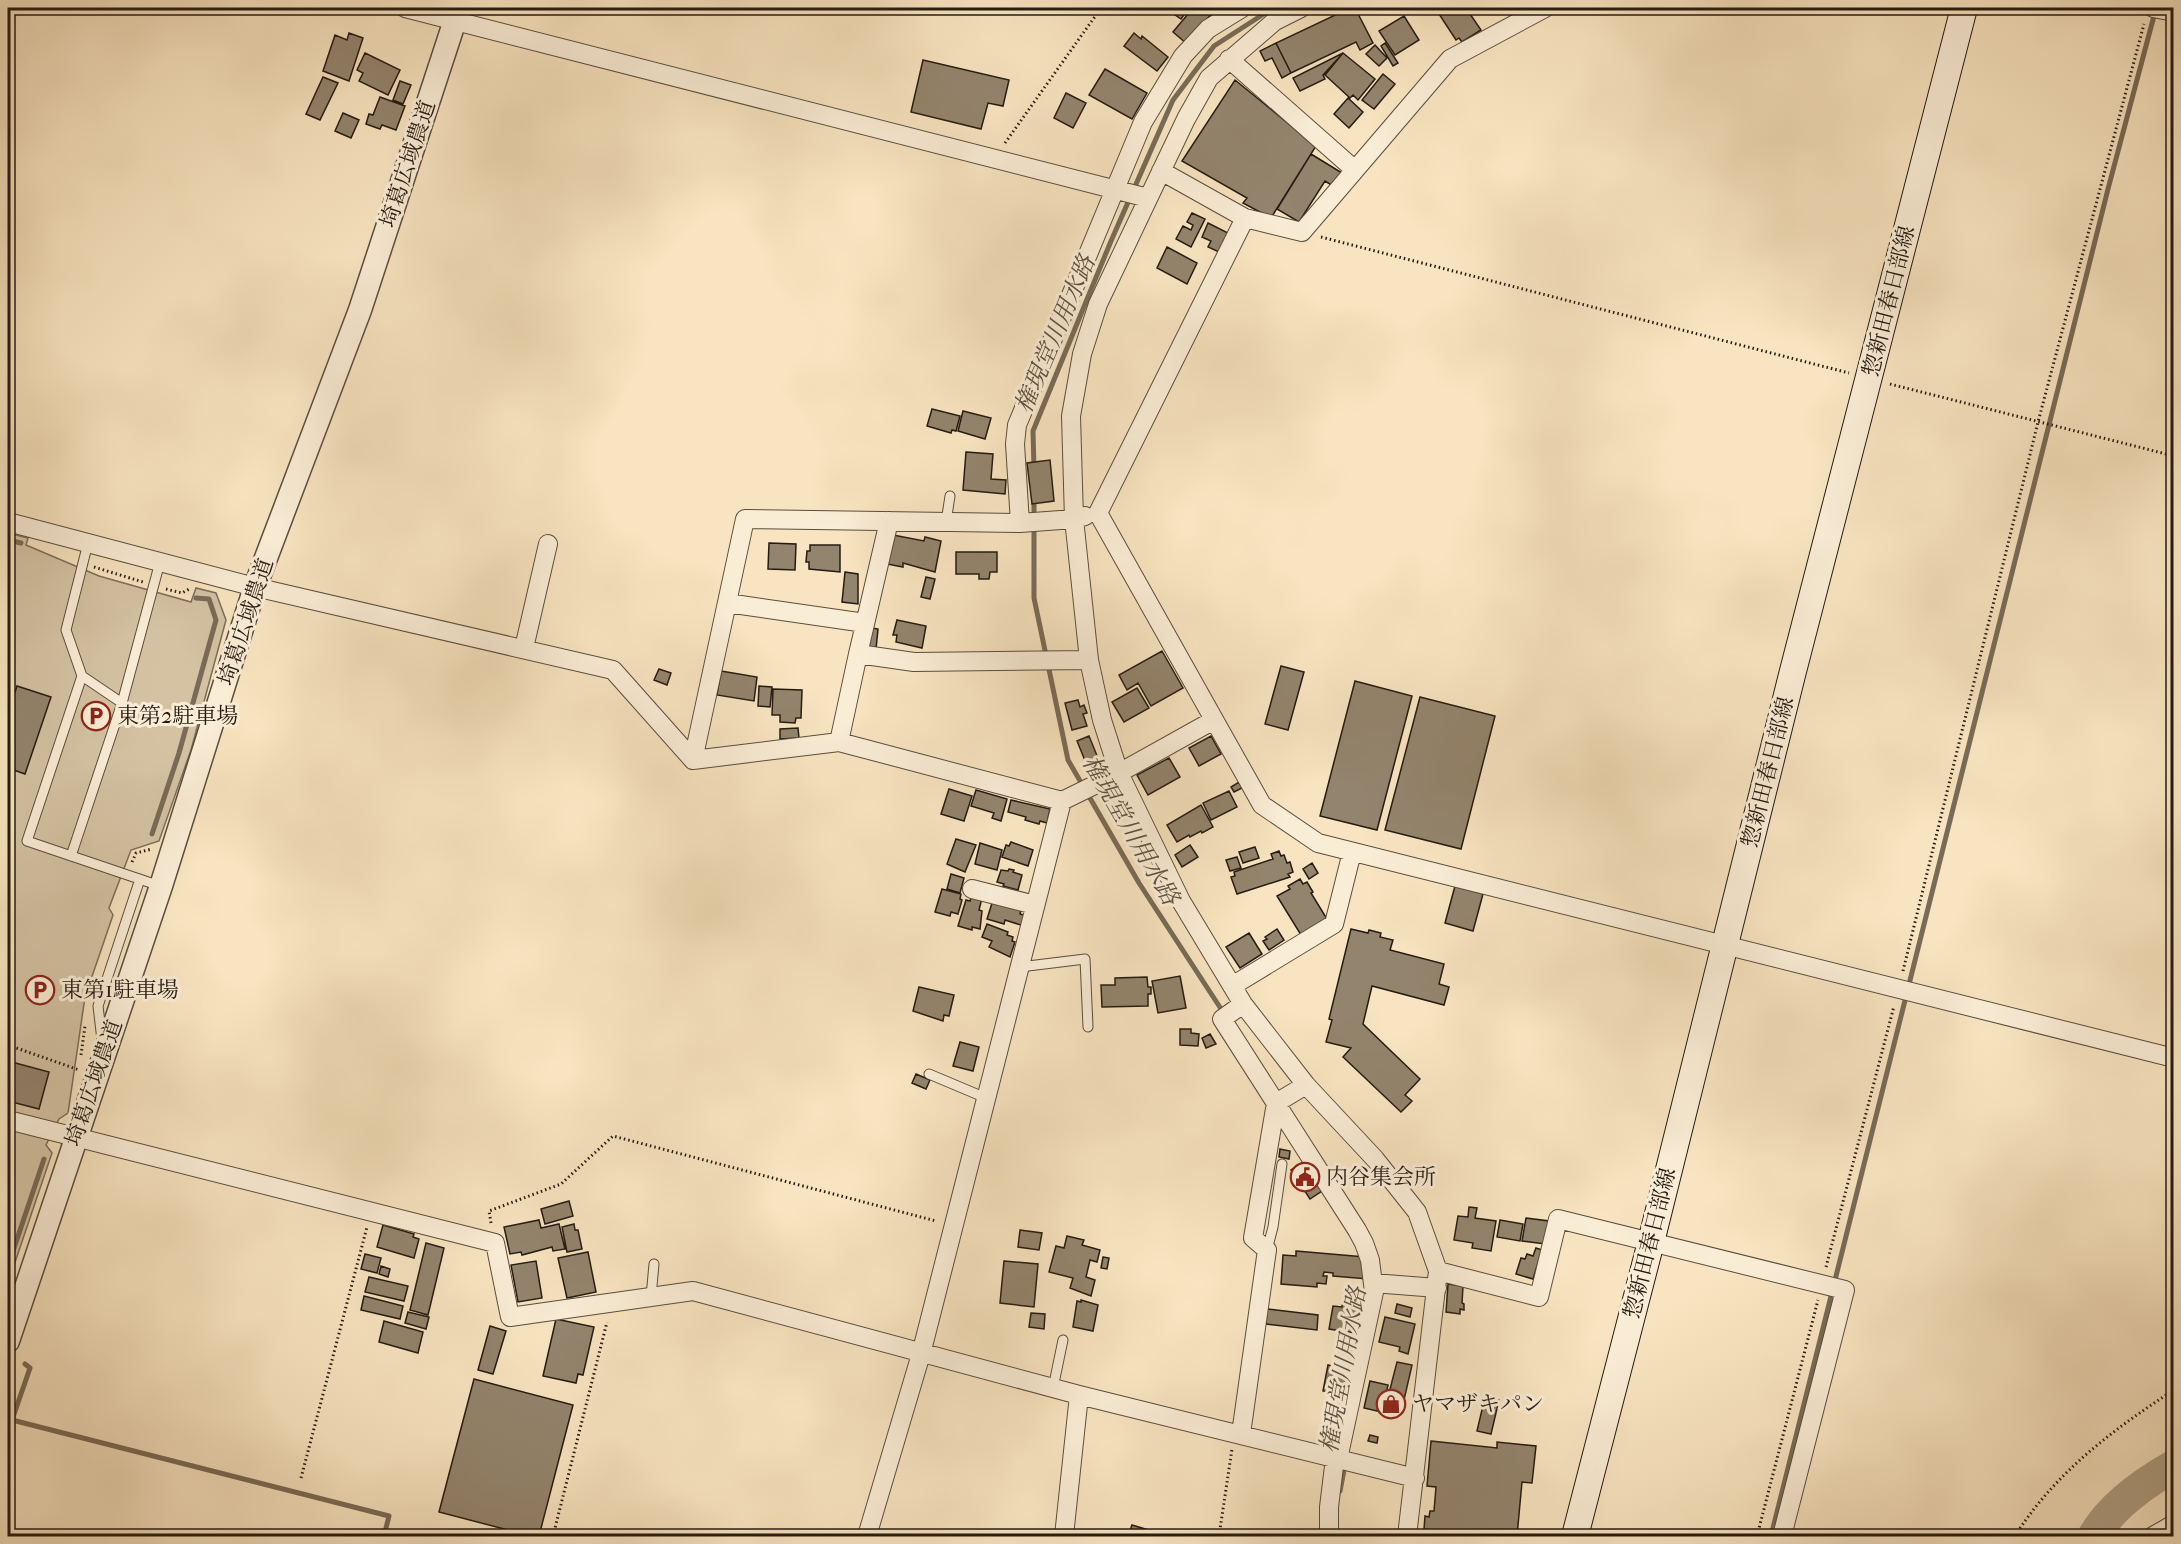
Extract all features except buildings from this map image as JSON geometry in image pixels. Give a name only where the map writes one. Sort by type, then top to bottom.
[{"type":"main road","name":"惣新田春日部線","points":[[1575,1536],[1651,1242],[1792,675],[1964,8]]},
{"type":"street","points":[[405,8],[457,14],[994,159],[1148,198]]},
{"type":"street","points":[[1020,523],[1015,444],[1017,425],[1143,122],[1183,56],[1208,29],[1242,8]]},
{"type":"street","points":[[1301,8],[1275,21],[1209,78],[1186,119],[1098,304],[1082,354],[1071,416],[1074,519],[1089,660],[1102,720],[1119,773],[1181,901],[1243,1004],[1306,1085],[1375,1160],[1417,1212],[1437,1280],[1407,1536]]},
{"type":"street","points":[[1161,171],[1245,218],[1302,232],[1450,58],[1545,8]]},
{"type":"street","points":[[2149,13],[2174,12]]},
{"type":"street","name":"埼葛広域農道","points":[[8,1341],[161,886],[255,586],[352,332],[457,14]]},
{"type":"street","points":[[1183,56],[1209,78]]},
{"type":"street","points":[[1229,59],[1355,170]]},
{"type":"street","points":[[693,760],[746,519],[1020,523],[1074,519],[1098,513],[1245,218]]},
{"type":"street","points":[[1098,513],[1262,804],[1318,843],[2174,1058]]},
{"type":"street","points":[[839,742],[889,521]]},
{"type":"street","points":[[8,522],[255,586],[612,670],[693,760]]},
{"type":"street","points":[[524,648],[548,544]]},
{"type":"street","points":[[727,603],[865,623]]},
{"type":"street","points":[[858,654],[914,662],[1089,660]]},
{"type":"street","points":[[693,760],[839,742],[1062,801],[1119,773],[1214,720]]},
{"type":"street","points":[[867,1536],[921,1353],[1062,801]]},
{"type":"street","points":[[1232,986],[1334,924],[1352,852]]},
{"type":"street","points":[[972,888],[1035,905]]},
{"type":"street","points":[[1243,1004],[1222,1019],[1364,1243],[1370,1260],[1374,1292],[1336,1458],[1329,1507],[1329,1536]]},
{"type":"street","points":[[1237,1433],[1267,1250],[1253,1238],[1276,1103],[1306,1085]]},
{"type":"street","points":[[8,1120],[495,1243],[510,1317],[693,1291],[1079,1395],[1415,1478]]},
{"type":"street","points":[[1373,1283],[1437,1280],[1539,1297],[1558,1220],[1845,1290],[1782,1536]]},
{"type":"street","points":[[1064,1536],[1079,1395]]},
{"type":"street","points":[[2153,1536],[2174,1524]]},
{"type":"lane","points":[[946,522],[950,496]]},
{"type":"lane","points":[[88,543],[66,630],[82,676],[27,841],[161,886]]},
{"type":"lane","points":[[71,856],[122,702],[160,562]]},
{"type":"lane","points":[[82,676],[122,702]]},
{"type":"lane","points":[[103,1058],[98,1006],[140,879]]},
{"type":"lane","points":[[1020,967],[1085,959],[1088,1028]]},
{"type":"lane","points":[[929,1074],[986,1098]]},
{"type":"lane","points":[[1267,1250],[1273,1227],[1282,1164]]},
{"type":"lane","points":[[651,1297],[654,1264]]},
{"type":"lane","points":[[1053,1388],[1063,1341]]},
{"type":"path","points":[[994,159],[1101,8]]},
{"type":"path","points":[[1757,1536],[1898,990],[2038,422],[2149,13]]},
{"type":"path","points":[[1302,232],[2174,456]]},
{"type":"path","points":[[82,564],[182,593],[197,584]]},
{"type":"path","points":[[127,875],[136,853],[161,846]]},
{"type":"path","points":[[77,1080],[87,1016]]},
{"type":"path","points":[[8,1045],[79,1070]]},
{"type":"path","points":[[495,1243],[489,1211],[561,1184],[612,1136],[954,1225]]},
{"type":"path","points":[[301,1478],[371,1212]]},
{"type":"path","points":[[553,1536],[612,1302]]},
{"type":"path","points":[[2015,1536],[2051,1488],[2079,1459],[2146,1408],[2174,1390]]},
{"type":"path","points":[[1219,1536],[1237,1433]]},
{"type":"shaded area","points":[[8,533],[28,538],[26,545],[99,576],[191,602],[196,588],[216,593],[226,620],[191,750],[159,841],[131,850],[109,908],[113,915],[85,997],[68,1113],[59,1119],[46,1145],[52,1153],[8,1283]]},
{"type":"waterway","name":"権現堂川用水路","points":[[1034,469],[1033,431],[1111,241],[1173,100],[1214,46],[1273,8]]},
{"type":"waterway","points":[[1771,1536],[2108,189],[2155,12]]},
{"type":"waterway","name":"権現堂川用水路","points":[[1034,499],[1034,598],[1068,760],[1139,883],[1225,1015]]},
{"type":"waterway","points":[[8,540],[21,543]]},
{"type":"waterway","points":[[152,834],[179,753],[216,620],[209,599],[196,598]]},
{"type":"waterway","points":[[8,1266],[44,1159]]},
{"type":"waterway","points":[[25,1364],[30,1368],[12,1420],[389,1516],[384,1536]]},
{"type":"waterway","name":"権現堂川用水路","points":[[1340,1491],[1345,1465]]},
{"type":"waterway","points":[[2094,1536],[2109,1515],[2129,1496],[2174,1466]]},
{"type":"place","name":"東第2駐車場","points":[[96,716]]},
{"type":"place","name":"東第1駐車場","points":[[40,990]]},
{"type":"place","name":"内谷集会所","points":[[1305,1177]]},
{"type":"place","name":"ヤマザキパン","points":[[1391,1404]]}]
